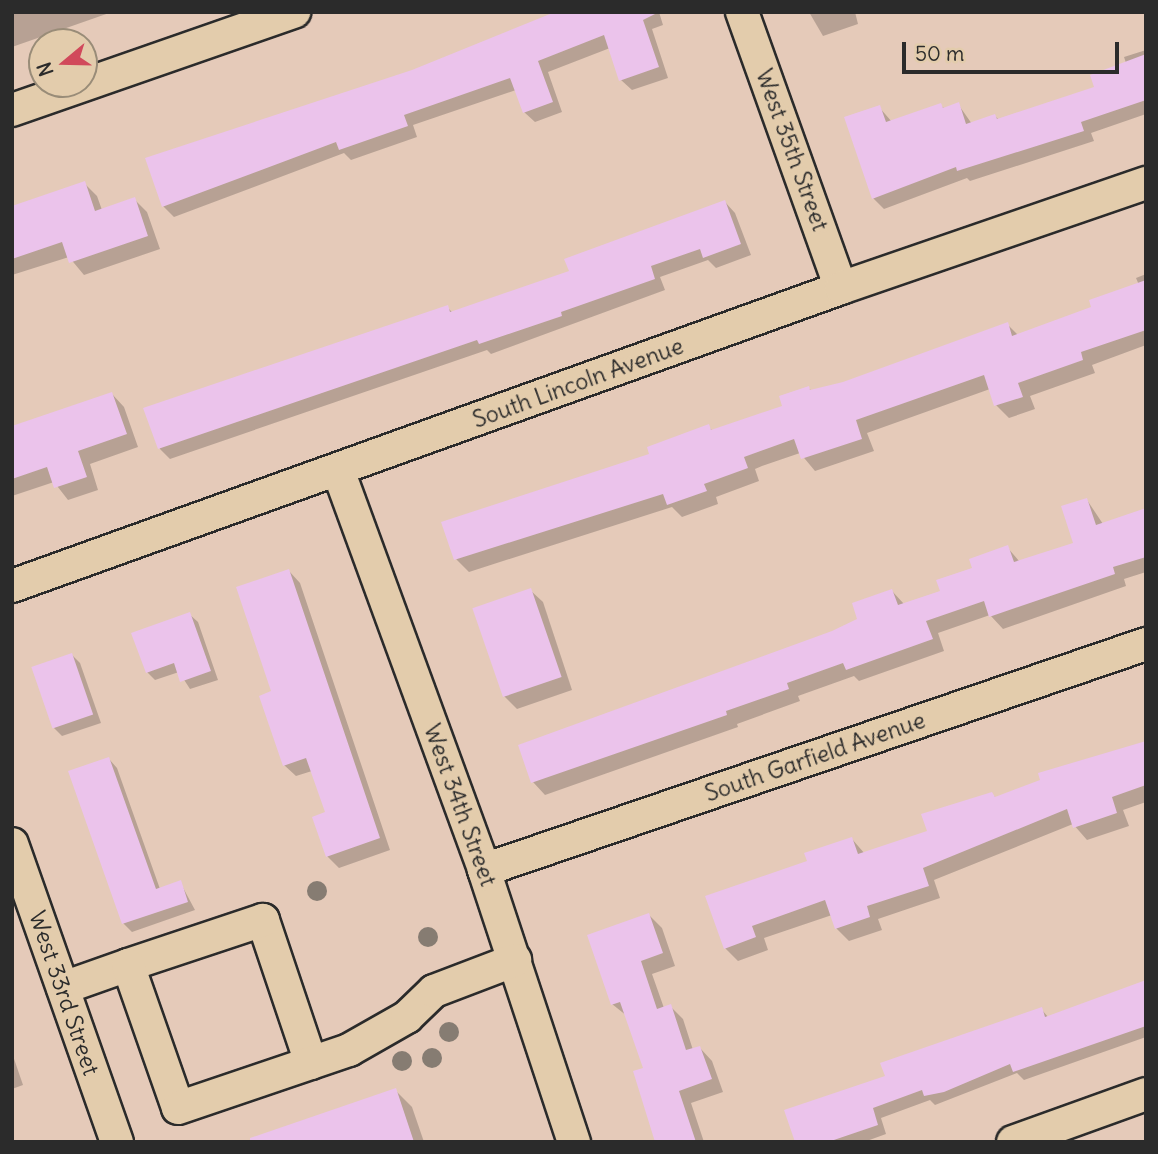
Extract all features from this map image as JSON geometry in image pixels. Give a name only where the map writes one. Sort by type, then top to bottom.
[{"type":"street","points":[[12,110],[294,12]]},
{"type":"street","name":"West 35th Street","points":[[742,12],[841,288]]},
{"type":"street","name":"South Lincoln Avenue","points":[[12,586],[841,288],[1146,183]]},
{"type":"street","name":"West 34th Street","points":[[338,470],[484,870],[574,1142]]},
{"type":"street","name":"South Garfield Avenue","points":[[484,870],[1146,644]]},
{"type":"street","name":"West 33rd Street","points":[[12,844],[22,906],[63,988],[117,1142]]},
{"type":"street","points":[[63,988],[263,920],[311,1063]]},
{"type":"street","points":[[128,965],[178,1108],[349,1050],[407,1017],[434,992],[514,960]]},
{"type":"street","points":[[1013,1142],[1146,1094]]},
{"type":"building","points":[[555,12],[659,12],[643,20],[659,67],[619,81],[604,35],[538,61],[553,102],[523,113],[510,78],[404,115],[408,126],[339,150],[336,142],[162,207],[145,158],[412,70]]},
{"type":"building","points":[[1146,54],[1146,100],[1081,122],[1084,131],[957,171],[956,167],[872,199],[844,117],[880,105],[886,122],[941,103],[943,108],[959,102],[966,124],[995,114],[997,119],[1094,87],[1090,75]]},
{"type":"building","points":[[85,181],[95,211],[135,197],[148,236],[69,263],[62,242],[12,259],[12,206]]},
{"type":"building","points":[[725,200],[741,244],[703,258],[700,249],[651,266],[655,279],[561,312],[562,316],[479,344],[477,340],[158,449],[143,408],[448,305],[450,312],[569,271],[564,259]]},
{"type":"building","points":[[1146,280],[1146,330],[1081,352],[1083,360],[1018,383],[1023,397],[994,406],[984,375],[856,420],[862,439],[801,459],[794,439],[744,457],[748,468],[704,484],[707,491],[667,505],[663,494],[454,560],[441,522],[649,454],[647,447],[709,424],[711,430],[782,406],[779,396],[809,386],[810,390],[843,382],[1008,322],[1012,336],[1091,307],[1089,300]]},
{"type":"building","points":[[112,392],[127,434],[78,451],[87,477],[54,488],[47,467],[12,479],[12,426]]},
{"type":"building","points":[[1087,498],[1096,525],[1146,508],[1146,557],[1113,567],[1115,574],[989,617],[984,601],[926,621],[933,639],[846,670],[843,663],[787,683],[789,689],[726,711],[727,715],[531,783],[518,745],[832,631],[857,619],[852,603],[892,589],[898,605],[940,591],[936,580],[972,568],[969,559],[1008,545],[1014,562],[1073,543],[1061,506]]},
{"type":"building","points":[[289,569],[380,838],[326,857],[312,817],[325,812],[306,758],[283,766],[259,696],[271,691],[236,587]]},
{"type":"building","points":[[531,588],[562,677],[503,697],[472,608]]},
{"type":"building","points":[[190,612],[211,671],[180,682],[174,663],[146,673],[131,633]]},
{"type":"building","points":[[72,653],[93,714],[53,728],[31,667]]},
{"type":"building","points":[[1146,741],[1146,785],[1112,797],[1117,813],[1073,828],[1067,809],[923,868],[929,886],[867,906],[870,917],[835,929],[825,900],[752,926],[756,937],[724,949],[705,896],[807,861],[804,853],[852,837],[858,854],[927,831],[921,814],[992,792],[995,797],[1040,780],[1038,773]]},
{"type":"building","points":[[109,757],[156,889],[181,880],[188,902],[122,924],[68,771]]},
{"type":"building","points":[[649,913],[663,953],[641,961],[657,1009],[671,1004],[686,1050],[700,1046],[712,1079],[679,1091],[696,1142],[655,1142],[633,1071],[643,1068],[620,1002],[611,1005],[587,935]]},
{"type":"building","points":[[1146,980],[1146,1026],[1013,1072],[1010,1064],[944,1092],[924,1096],[922,1090],[873,1108],[878,1125],[828,1142],[795,1142],[784,1110],[885,1076],[880,1063],[1042,1007],[1045,1017]]},
{"type":"building","points":[[396,1088],[414,1142],[250,1142],[250,1138]]}]
